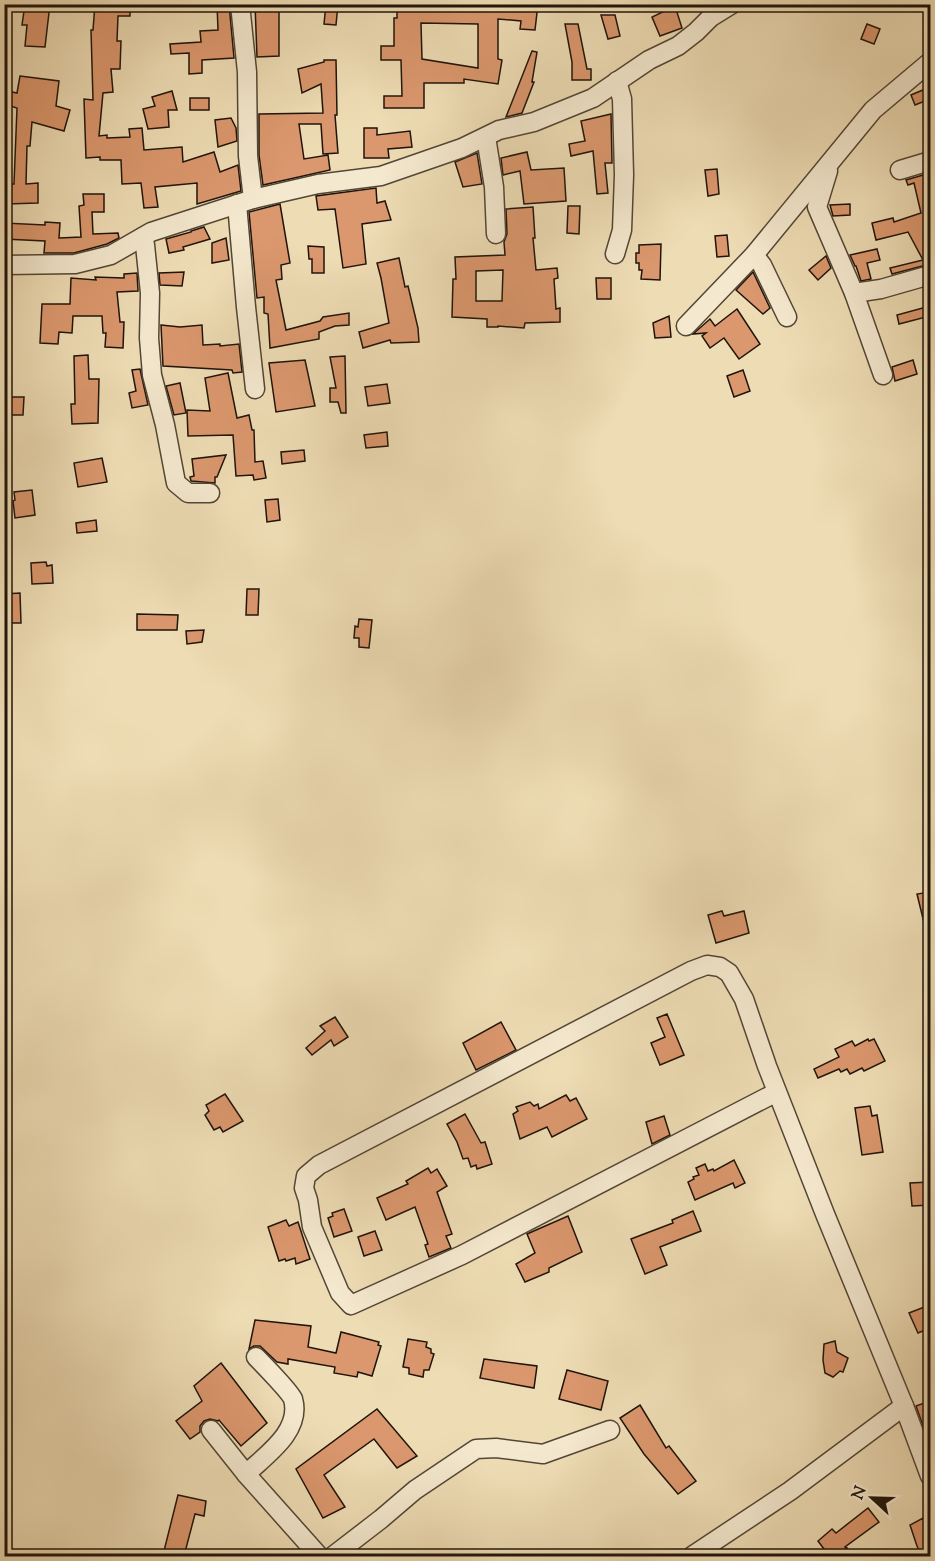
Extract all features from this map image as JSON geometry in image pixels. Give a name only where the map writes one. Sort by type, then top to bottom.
[{"type":"street","points":[[240,4],[247,72],[246,307],[255,389]]},
{"type":"street","points":[[4,265],[75,264],[111,255],[142,237],[171,225],[245,202],[318,184],[381,176],[462,148],[499,130],[534,122],[593,98],[649,60],[678,46],[711,17],[732,4]]},
{"type":"street","points":[[686,327],[754,255],[873,110],[930,62]]},
{"type":"street","points":[[615,254],[622,231],[624,175],[622,99],[617,81]]},
{"type":"street","points":[[486,137],[494,188],[496,234]]},
{"type":"street","points":[[831,160],[817,207],[854,293],[883,375]]},
{"type":"street","points":[[900,170],[930,160]]},
{"type":"street","points":[[794,206],[807,203],[817,207]]},
{"type":"street","points":[[142,237],[145,245],[150,293],[149,339],[152,375],[165,425],[176,483],[188,493],[210,493]]},
{"type":"street","points":[[754,255],[762,265],[787,317]]},
{"type":"street","points":[[854,293],[930,275]]},
{"type":"street","points":[[777,1092],[462,1255],[351,1305],[340,1293],[312,1227],[304,1188],[306,1176],[319,1165],[691,971],[707,965],[720,967],[729,973],[744,999],[777,1092],[930,1476]]},
{"type":"street","points":[[246,1474],[285,1437],[291,1426],[294,1412],[292,1397],[256,1357]]},
{"type":"street","points":[[692,1557],[790,1491],[904,1406]]},
{"type":"street","points":[[212,1430],[246,1474],[319,1557]]},
{"type":"street","points":[[333,1557],[415,1490],[476,1449],[496,1448],[543,1454],[610,1430]]},
{"type":"building","points":[[25,4],[50,4],[45,47],[25,46],[27,25],[22,25]]},
{"type":"building","points":[[95,4],[130,4],[130,16],[118,16],[117,41],[121,41],[120,69],[111,69],[113,92],[103,93],[99,136],[130,137],[129,129],[142,128],[144,150],[182,147],[183,162],[214,152],[220,172],[238,165],[241,191],[197,204],[197,183],[155,187],[158,207],[144,208],[141,183],[122,184],[121,160],[86,158],[84,99],[93,100],[91,30],[93,30]]},
{"type":"building","points":[[217,4],[229,4],[234,58],[202,60],[202,73],[189,74],[189,53],[171,54],[170,44],[201,42],[200,31],[218,30]]},
{"type":"building","points":[[255,4],[279,4],[279,56],[257,57]]},
{"type":"building","points":[[326,4],[338,4],[336,25],[324,24]]},
{"type":"building","points":[[438,4],[478,4],[478,6],[522,11],[523,4],[538,4],[535,30],[520,29],[521,21],[498,19],[498,59],[502,60],[498,84],[464,79],[464,83],[424,83],[424,108],[384,108],[384,96],[402,96],[401,60],[381,60],[381,46],[394,46],[394,18],[397,18],[397,11],[438,10]],"holes":[[[421,23],[478,24],[478,68],[422,59]]]},
{"type":"building","points":[[675,6],[682,28],[660,36],[652,17]]},
{"type":"building","points":[[601,15],[615,15],[620,36],[608,39]]},
{"type":"building","points":[[565,24],[578,24],[587,69],[591,69],[591,80],[572,80],[572,62]]},
{"type":"building","points":[[867,24],[880,29],[874,44],[861,39]]},
{"type":"building","points":[[532,51],[537,52],[532,82],[534,82],[522,113],[506,117]]},
{"type":"building","points":[[324,60],[336,60],[337,115],[335,115],[338,153],[323,154],[321,124],[299,124],[304,159],[328,155],[330,170],[263,185],[259,155],[259,114],[323,113],[321,84],[302,93],[298,69],[324,62]]},
{"type":"building","points":[[20,76],[59,81],[56,106],[70,110],[64,131],[32,122],[30,146],[27,146],[26,184],[38,183],[38,203],[6,204],[6,184],[14,184],[17,108],[4,104],[7,91],[17,93]]},
{"type":"building","points":[[930,87],[930,99],[915,105],[911,95]]},
{"type":"building","points":[[172,91],[177,110],[168,110],[169,127],[148,129],[143,109],[155,106],[152,97]]},
{"type":"building","points":[[190,98],[209,98],[209,110],[190,110]]},
{"type":"building","points":[[611,114],[612,163],[605,163],[608,193],[597,194],[593,151],[571,156],[569,144],[585,141],[581,121]]},
{"type":"building","points":[[231,118],[236,128],[237,141],[218,147],[215,120]]},
{"type":"building","points":[[364,128],[377,128],[377,135],[410,131],[412,147],[388,149],[389,158],[364,158]]},
{"type":"building","points":[[527,152],[531,170],[564,168],[566,201],[524,204],[520,171],[503,175],[501,158]]},
{"type":"building","points":[[477,153],[482,184],[463,187],[455,162]]},
{"type":"building","points":[[717,169],[719,194],[708,196],[705,170]]},
{"type":"building","points":[[930,173],[930,264],[892,274],[890,268],[923,260],[908,232],[876,240],[872,223],[893,218],[894,222],[921,213],[914,183],[908,185],[906,180]]},
{"type":"building","points":[[376,188],[377,203],[385,201],[391,220],[362,224],[366,264],[343,268],[335,209],[318,210],[316,196]]},
{"type":"building","points":[[83,194],[104,194],[104,212],[92,212],[93,234],[118,233],[119,238],[107,244],[74,253],[44,253],[45,241],[4,239],[4,223],[45,225],[45,222],[60,223],[59,238],[81,237],[79,206],[84,205]]},
{"type":"building","points":[[280,204],[290,263],[281,265],[282,279],[276,280],[286,330],[320,321],[323,317],[349,313],[349,325],[335,326],[319,332],[319,339],[270,348],[268,314],[264,313],[264,297],[257,298],[249,212]]},
{"type":"building","points":[[850,204],[850,215],[833,216],[830,205]]},
{"type":"building","points":[[568,206],[580,206],[579,234],[567,233]]},
{"type":"building","points":[[533,207],[536,270],[557,268],[558,278],[554,279],[556,309],[560,308],[560,322],[525,323],[524,328],[487,327],[487,319],[452,317],[453,279],[456,279],[455,257],[505,255],[506,209]],"holes":[[[503,270],[502,301],[476,301],[476,271]]]},
{"type":"building","points":[[204,227],[210,239],[183,247],[184,250],[169,253],[166,239]]},
{"type":"building","points":[[727,235],[729,256],[717,257],[715,236]]},
{"type":"building","points":[[226,238],[229,260],[212,263],[212,243]]},
{"type":"building","points":[[661,244],[660,280],[641,279],[642,270],[639,270],[639,263],[636,263],[639,245]]},
{"type":"building","points":[[308,246],[324,247],[324,273],[312,273],[312,259],[309,259]]},
{"type":"building","points":[[877,249],[880,260],[867,263],[871,279],[861,281],[850,255]]},
{"type":"building","points":[[826,256],[831,268],[818,280],[809,270]]},
{"type":"building","points":[[399,258],[405,287],[408,286],[418,328],[419,342],[391,343],[390,340],[363,348],[359,332],[389,323],[377,263]]},
{"type":"building","points":[[184,272],[182,286],[160,285],[159,273]]},
{"type":"building","points":[[753,272],[770,308],[763,314],[736,290]]},
{"type":"building","points":[[137,273],[138,291],[117,292],[120,322],[124,322],[123,348],[105,347],[106,333],[103,333],[102,316],[73,316],[72,333],[59,332],[58,344],[40,343],[42,304],[70,304],[71,278],[96,280],[95,277],[124,278],[124,274]]},
{"type":"building","points":[[596,278],[611,278],[611,299],[597,299]]},
{"type":"building","points":[[930,306],[930,316],[899,324],[897,315]]},
{"type":"building","points":[[737,309],[760,344],[739,359],[724,338],[710,348],[702,336],[706,333],[693,334],[710,319],[715,326]]},
{"type":"building","points":[[669,316],[671,337],[655,338],[653,323]]},
{"type":"building","points":[[161,325],[180,327],[202,325],[203,345],[239,344],[242,372],[163,366]]},
{"type":"building","points":[[88,355],[89,379],[99,379],[98,423],[72,424],[71,404],[75,404],[74,356]]},
{"type":"building","points":[[345,356],[346,413],[341,413],[338,402],[330,402],[330,388],[336,388],[330,357]]},
{"type":"building","points":[[305,360],[315,406],[276,412],[269,363]]},
{"type":"building","points":[[913,360],[917,374],[895,381],[892,367]]},
{"type":"building","points":[[140,369],[148,405],[132,408],[129,393],[136,391],[132,370]]},
{"type":"building","points":[[743,370],[750,391],[734,397],[727,376]]},
{"type":"building","points":[[228,373],[237,418],[249,415],[252,430],[254,430],[255,462],[263,461],[266,478],[254,480],[253,475],[236,476],[233,435],[188,436],[187,410],[210,411],[205,378]]},
{"type":"building","points":[[180,383],[186,413],[174,415],[166,386]]},
{"type":"building","points":[[387,384],[390,403],[368,406],[365,387]]},
{"type":"building","points":[[7,397],[24,397],[23,415],[7,415]]},
{"type":"building","points":[[387,432],[388,446],[366,448],[364,435]]},
{"type":"building","points":[[304,450],[305,461],[282,464],[281,452]]},
{"type":"building","points":[[226,455],[215,477],[215,483],[191,481],[190,477],[194,476],[192,459]]},
{"type":"building","points":[[102,458],[107,482],[78,487],[74,463]]},
{"type":"building","points":[[32,490],[35,515],[15,518],[14,492]]},
{"type":"building","points":[[278,499],[280,520],[267,522],[265,500]]},
{"type":"building","points":[[96,520],[97,531],[77,533],[76,523]]},
{"type":"building","points":[[46,562],[47,566],[52,565],[53,583],[32,584],[31,563]]},
{"type":"building","points":[[247,589],[259,589],[258,615],[246,615]]},
{"type":"building","points":[[20,593],[21,623],[4,623],[4,594]]},
{"type":"building","points":[[137,614],[178,615],[177,630],[137,630]]},
{"type":"building","points":[[359,619],[372,620],[369,648],[359,647],[359,638],[354,638],[355,626],[358,627]]},
{"type":"building","points":[[204,630],[202,642],[187,644],[186,631]]},
{"type":"building","points":[[930,892],[930,931],[926,931],[917,894]]},
{"type":"building","points":[[722,911],[724,916],[744,911],[749,933],[716,943],[708,915]]},
{"type":"building","points":[[667,1014],[684,1055],[660,1065],[651,1043],[665,1037],[657,1018]]},
{"type":"building","points":[[335,1017],[348,1037],[334,1046],[331,1040],[312,1055],[306,1048],[325,1031],[320,1026]]},
{"type":"building","points":[[501,1022],[516,1050],[476,1070],[463,1043]]},
{"type":"building","points":[[868,1039],[869,1041],[874,1039],[885,1061],[864,1071],[862,1068],[850,1074],[847,1069],[841,1072],[839,1069],[818,1078],[814,1069],[839,1057],[835,1049],[852,1041],[855,1046]]},
{"type":"building","points":[[225,1094],[243,1121],[223,1132],[220,1127],[214,1130],[205,1115],[209,1111],[206,1105]]},
{"type":"building","points":[[566,1095],[570,1101],[576,1098],[587,1119],[552,1137],[547,1127],[520,1139],[513,1114],[518,1111],[516,1107],[530,1102],[534,1106],[538,1104],[539,1109]]},
{"type":"building","points":[[870,1106],[872,1116],[877,1115],[883,1152],[862,1155],[855,1108]]},
{"type":"building","points":[[465,1114],[481,1143],[485,1142],[492,1164],[477,1169],[476,1165],[471,1167],[468,1158],[463,1159],[447,1124]]},
{"type":"building","points":[[664,1116],[670,1135],[652,1144],[646,1122]]},
{"type":"building","points":[[734,1160],[745,1183],[735,1188],[733,1183],[695,1200],[688,1182],[699,1175],[696,1168],[705,1164],[708,1171],[713,1169],[714,1171]]},
{"type":"building","points":[[428,1168],[431,1173],[437,1169],[447,1186],[437,1192],[452,1234],[446,1236],[451,1248],[429,1257],[425,1245],[428,1244],[415,1207],[386,1220],[377,1198],[408,1184],[406,1181]]},
{"type":"building","points":[[930,1182],[930,1205],[912,1206],[910,1183]]},
{"type":"building","points":[[344,1209],[352,1231],[334,1237],[328,1218],[333,1216],[332,1213]]},
{"type":"building","points":[[693,1211],[701,1231],[660,1247],[667,1265],[645,1274],[631,1239],[673,1223],[672,1220]]},
{"type":"building","points":[[568,1216],[582,1252],[549,1268],[549,1272],[525,1282],[516,1264],[535,1253],[527,1234]]},
{"type":"building","points":[[286,1220],[289,1226],[298,1222],[310,1259],[296,1264],[295,1258],[279,1261],[268,1227]]},
{"type":"building","points":[[375,1231],[382,1250],[364,1256],[358,1237]]},
{"type":"building","points":[[927,1306],[930,1313],[930,1328],[918,1333],[909,1313]]},
{"type":"building","points":[[255,1320],[311,1326],[308,1347],[336,1353],[341,1332],[379,1342],[378,1345],[381,1346],[372,1376],[358,1372],[357,1377],[334,1373],[335,1367],[288,1359],[288,1364],[277,1362],[260,1346],[249,1349]]},
{"type":"building","points":[[408,1339],[427,1342],[426,1347],[434,1354],[429,1370],[424,1370],[423,1377],[409,1374],[409,1368],[403,1367]]},
{"type":"building","points":[[835,1341],[837,1352],[848,1358],[843,1372],[840,1371],[833,1377],[825,1373],[823,1360],[824,1344]]},
{"type":"building","points":[[484,1359],[537,1366],[534,1388],[480,1378]]},
{"type":"building","points":[[221,1363],[267,1423],[241,1446],[219,1420],[204,1421],[200,1426],[200,1432],[190,1439],[176,1421],[202,1401],[194,1386]]},
{"type":"building","points":[[567,1370],[608,1381],[601,1410],[559,1399]]},
{"type":"building","points":[[930,1401],[930,1445],[916,1406]]},
{"type":"building","points":[[640,1405],[666,1448],[669,1446],[696,1481],[678,1494],[644,1454],[620,1418]]},
{"type":"building","points":[[377,1409],[417,1456],[397,1468],[374,1439],[324,1475],[345,1507],[323,1518],[296,1469]]},
{"type":"building","points":[[178,1495],[206,1501],[204,1516],[195,1514],[184,1556],[164,1551]]},
{"type":"building","points":[[868,1508],[879,1522],[845,1547],[847,1548],[837,1557],[830,1557],[818,1541],[832,1529],[836,1533]]},
{"type":"building","points":[[923,1518],[930,1535],[930,1557],[922,1557],[910,1525]]}]
